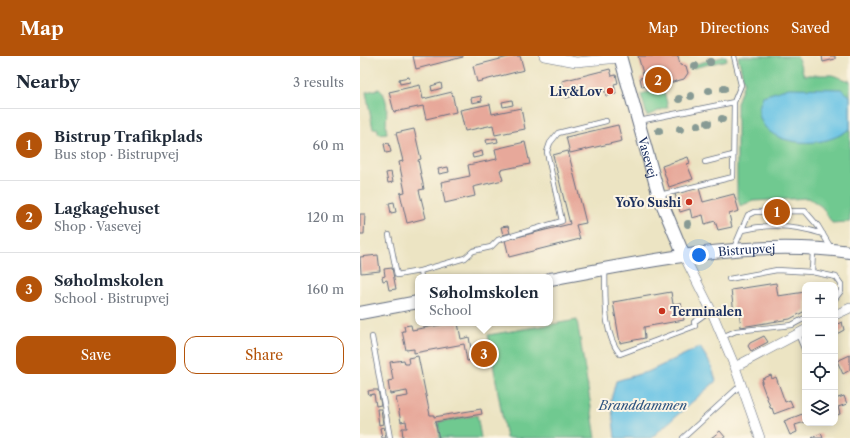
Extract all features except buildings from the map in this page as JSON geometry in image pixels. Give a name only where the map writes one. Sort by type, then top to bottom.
[{"type":"main road","name":"Vasevej","points":[[620,57],[659,196],[684,256]]},
{"type":"main road","name":"Bistrupvej","points":[[553,278],[684,256],[733,251],[789,247],[832,249],[850,252]]},
{"type":"main road","points":[[360,313],[415,303]]},
{"type":"street","points":[[544,56],[576,62],[620,57]]},
{"type":"street","points":[[684,256],[711,310],[735,367],[760,438]]},
{"type":"street","points":[[838,314],[850,308]]},
{"type":"street","points":[[735,367],[801,332]]},
{"type":"lane","points":[[659,196],[733,178],[734,102],[741,85],[734,56]]},
{"type":"lane","points":[[638,122],[734,102]]},
{"type":"lane","points":[[389,235],[397,275],[420,271],[465,258],[473,251],[491,247],[498,240],[562,221],[547,152],[550,143],[558,134],[606,121]]},
{"type":"lane","points":[[704,162],[733,155]]},
{"type":"lane","points":[[733,251],[748,215],[754,212],[804,211],[824,234],[832,249]]},
{"type":"lane","points":[[743,230],[760,226],[802,227],[824,234]]},
{"type":"lane","points":[[812,272],[813,248]]},
{"type":"lane","points":[[605,269],[608,325],[611,339],[620,354],[695,326],[694,322],[711,310]]},
{"type":"lane","points":[[729,279],[777,270],[812,272],[836,277],[841,284],[841,292],[838,296]]},
{"type":"lane","points":[[722,337],[736,332],[792,325],[802,320]]},
{"type":"lane","points":[[372,337],[390,438]]},
{"type":"lane","points":[[683,438],[741,385]]},
{"type":"green space","points":[[726,56],[727,60],[693,68],[692,65]]},
{"type":"green space","points":[[738,56],[797,56],[804,75],[832,75],[850,81],[850,222],[832,223],[822,207],[809,198],[753,201],[740,206],[737,194],[737,103],[744,82]]},
{"type":"green space","points":[[663,88],[668,107],[647,116],[641,94]]},
{"type":"green space","points":[[379,89],[383,93],[386,104],[387,133],[379,134],[377,128],[373,129],[366,92]]},
{"type":"green space","points":[[577,320],[596,438],[506,438],[488,335],[541,326],[553,326],[553,324]]},
{"type":"green space","points":[[477,415],[481,438],[440,438],[438,422]]},
{"type":"water","points":[[789,88],[841,89],[850,96],[850,129],[833,138],[813,142],[790,141],[770,132],[763,124],[759,114],[759,107],[763,96]]},
{"type":"water","name":"Branddammen","points":[[700,347],[711,365],[716,381],[651,438],[615,438],[611,400],[616,381],[650,371]]},
{"type":"place","name":"Lagkagehuset","points":[[658,80]]},
{"type":"place","name":"Liv&Lov","points":[[610,91]]},
{"type":"place","name":"YoYo Sushi","points":[[689,202]]},
{"type":"place","name":"Bistrup Trafikplads","points":[[777,212]]},
{"type":"place","name":"Terminalen","points":[[662,311]]},
{"type":"place","name":"Søholmskolen","points":[[484,354]]}]
